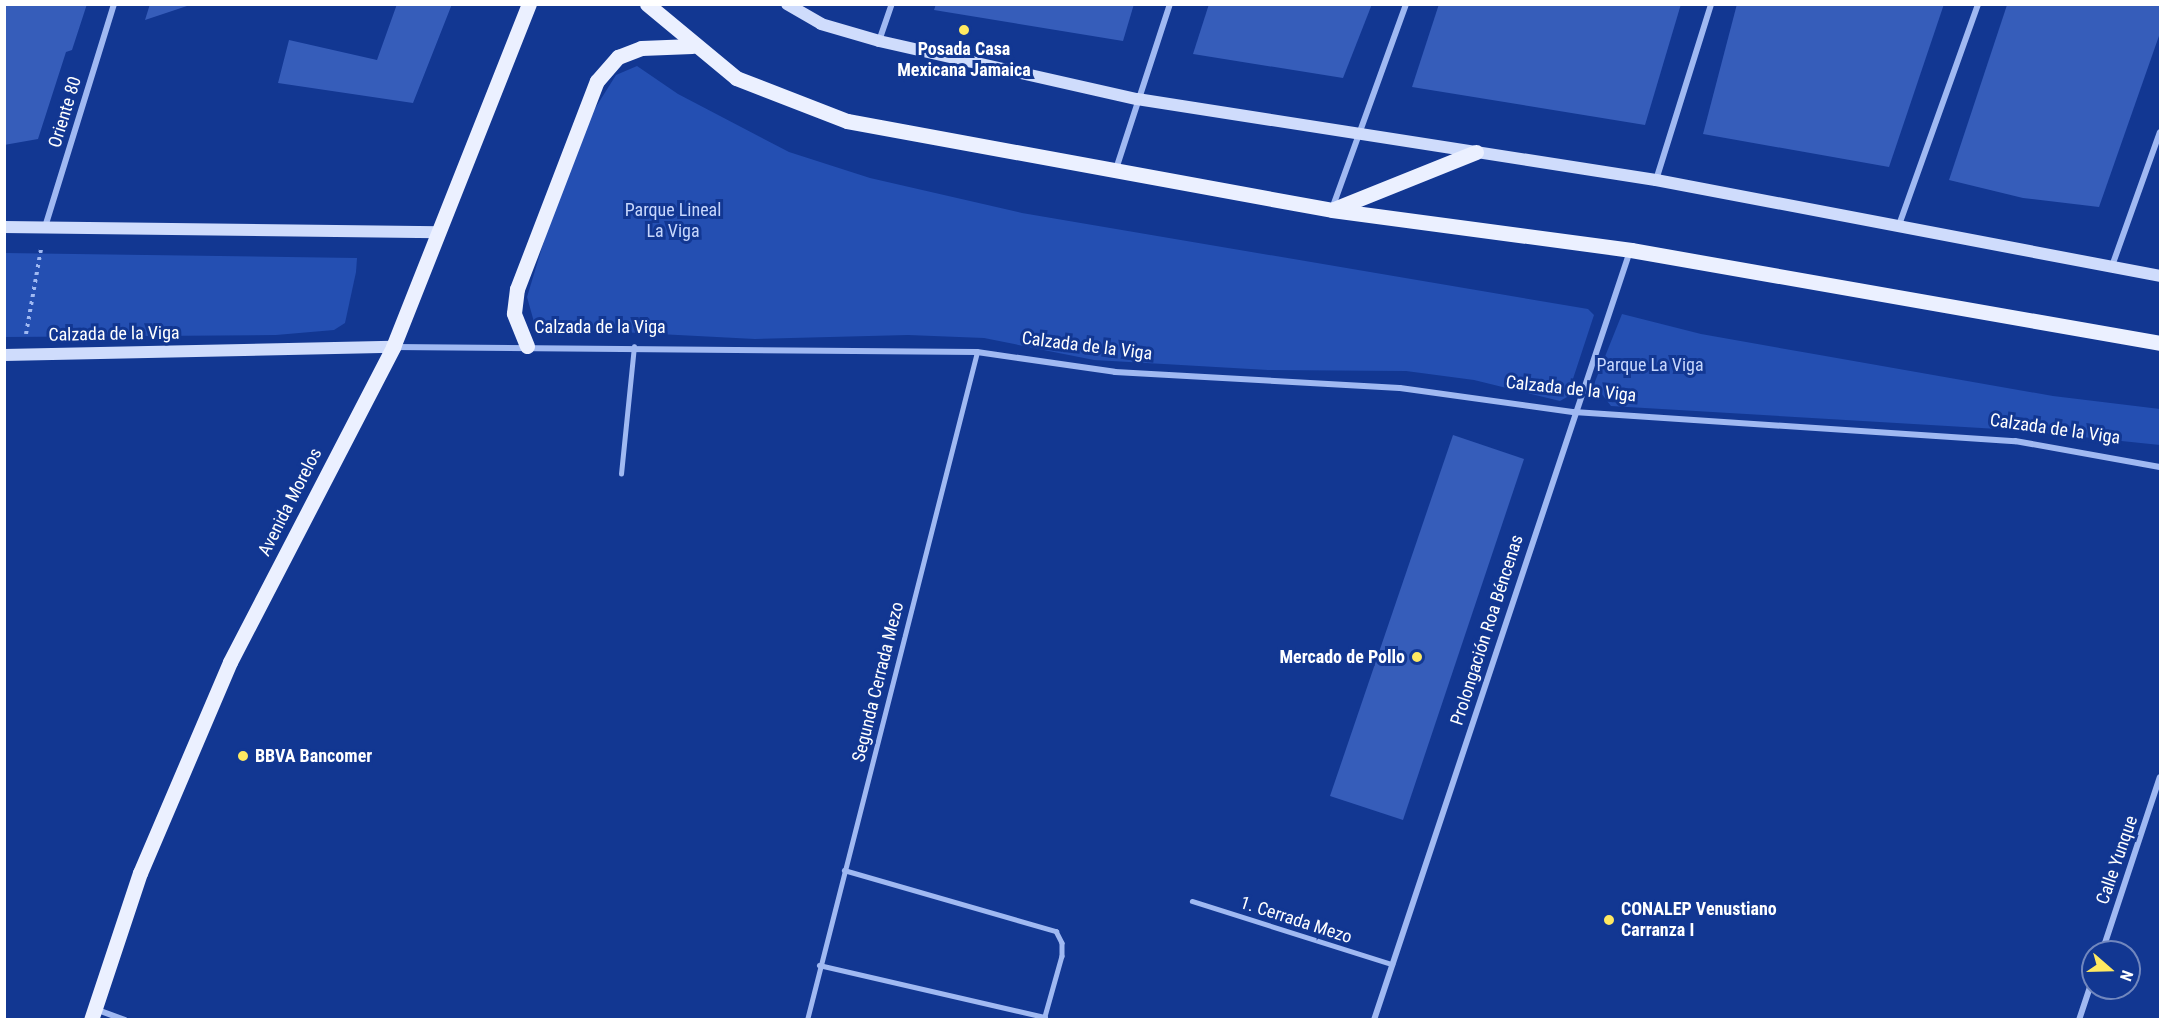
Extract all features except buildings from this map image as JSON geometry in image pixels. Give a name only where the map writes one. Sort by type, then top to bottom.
[{"type":"main road","name":"Avenida Morelos","points":[[93,1014],[140,873],[230,662],[393,347],[529,4]]},
{"type":"main road","points":[[646,4],[692,46],[736,78],[784,100],[847,120],[1332,210],[1630,250],[2160,343]]},
{"type":"main road","points":[[528,346],[514,313],[517,289],[597,81],[618,57],[641,48],[692,46]]},
{"type":"main road","points":[[1332,210],[1476,152]]},
{"type":"street","name":"Oriente 80","points":[[45,228],[114,4]]},
{"type":"street","points":[[787,4],[821,24],[879,41],[1137,99],[1656,180],[2160,276]]},
{"type":"street","points":[[879,41],[892,4]]},
{"type":"street","points":[[1116,170],[1137,99],[1170,4]]},
{"type":"street","points":[[1332,210],[1362,134],[1406,4]]},
{"type":"street","points":[[1656,180],[1711,4]]},
{"type":"street","points":[[1899,225],[1978,4]]},
{"type":"street","points":[[2112,266],[2160,132]]},
{"type":"street","points":[[4,228],[440,232]]},
{"type":"street","name":"Prolongación Roa Béncenas","points":[[1374,1020],[1574,412],[1630,250]]},
{"type":"street","name":"Calzada de la Viga","points":[[4,355],[528,346],[977,352],[1115,372],[1400,388],[1574,412],[2015,441],[2160,467]]},
{"type":"street","name":"Calle Yunque","points":[[2106,940],[2160,777]]},
{"type":"street","points":[[2079,1020],[2086,1000]]},
{"type":"street","points":[[93,1014],[125,1020]]},
{"type":"lane","points":[[621,474],[634,347]]},
{"type":"lane","name":"Segunda Cerrada Mezo","points":[[807,1020],[819,965],[977,352]]},
{"type":"lane","points":[[819,965],[1044,1018],[1062,956],[1062,943],[1056,932],[844,870]]},
{"type":"lane","name":"1. Cerrada Mezo","points":[[1192,901],[1392,964]]},
{"type":"path","points":[[22,356],[45,228]]},
{"type":"green space","name":"Parque Lineal La Viga","points":[[637,66],[678,94],[789,152],[870,178],[1022,213],[1588,309],[1594,315],[1567,397],[1560,401],[1474,380],[1406,371],[1268,370],[1094,360],[984,338],[908,335],[755,339],[543,328],[534,322],[527,297],[551,218],[589,118],[616,75]]},
{"type":"green space","points":[[5,253],[357,258],[345,323],[334,330],[276,335],[5,337]]},
{"type":"green space","name":"Parque La Viga","points":[[1622,314],[1701,334],[1814,354],[2053,396],[2160,409],[2160,445],[2015,430],[1611,406],[1594,384]]},
{"type":"place","name":"Posada Casa Mexicana Jamaica","points":[[964,30]]},
{"type":"place","name":"Mercado de Pollo","points":[[1417,657]]},
{"type":"place","name":"BBVA Bancomer","points":[[243,756]]},
{"type":"place","name":"CONALEP Venustiano Carranza I","points":[[1609,920]]}]
